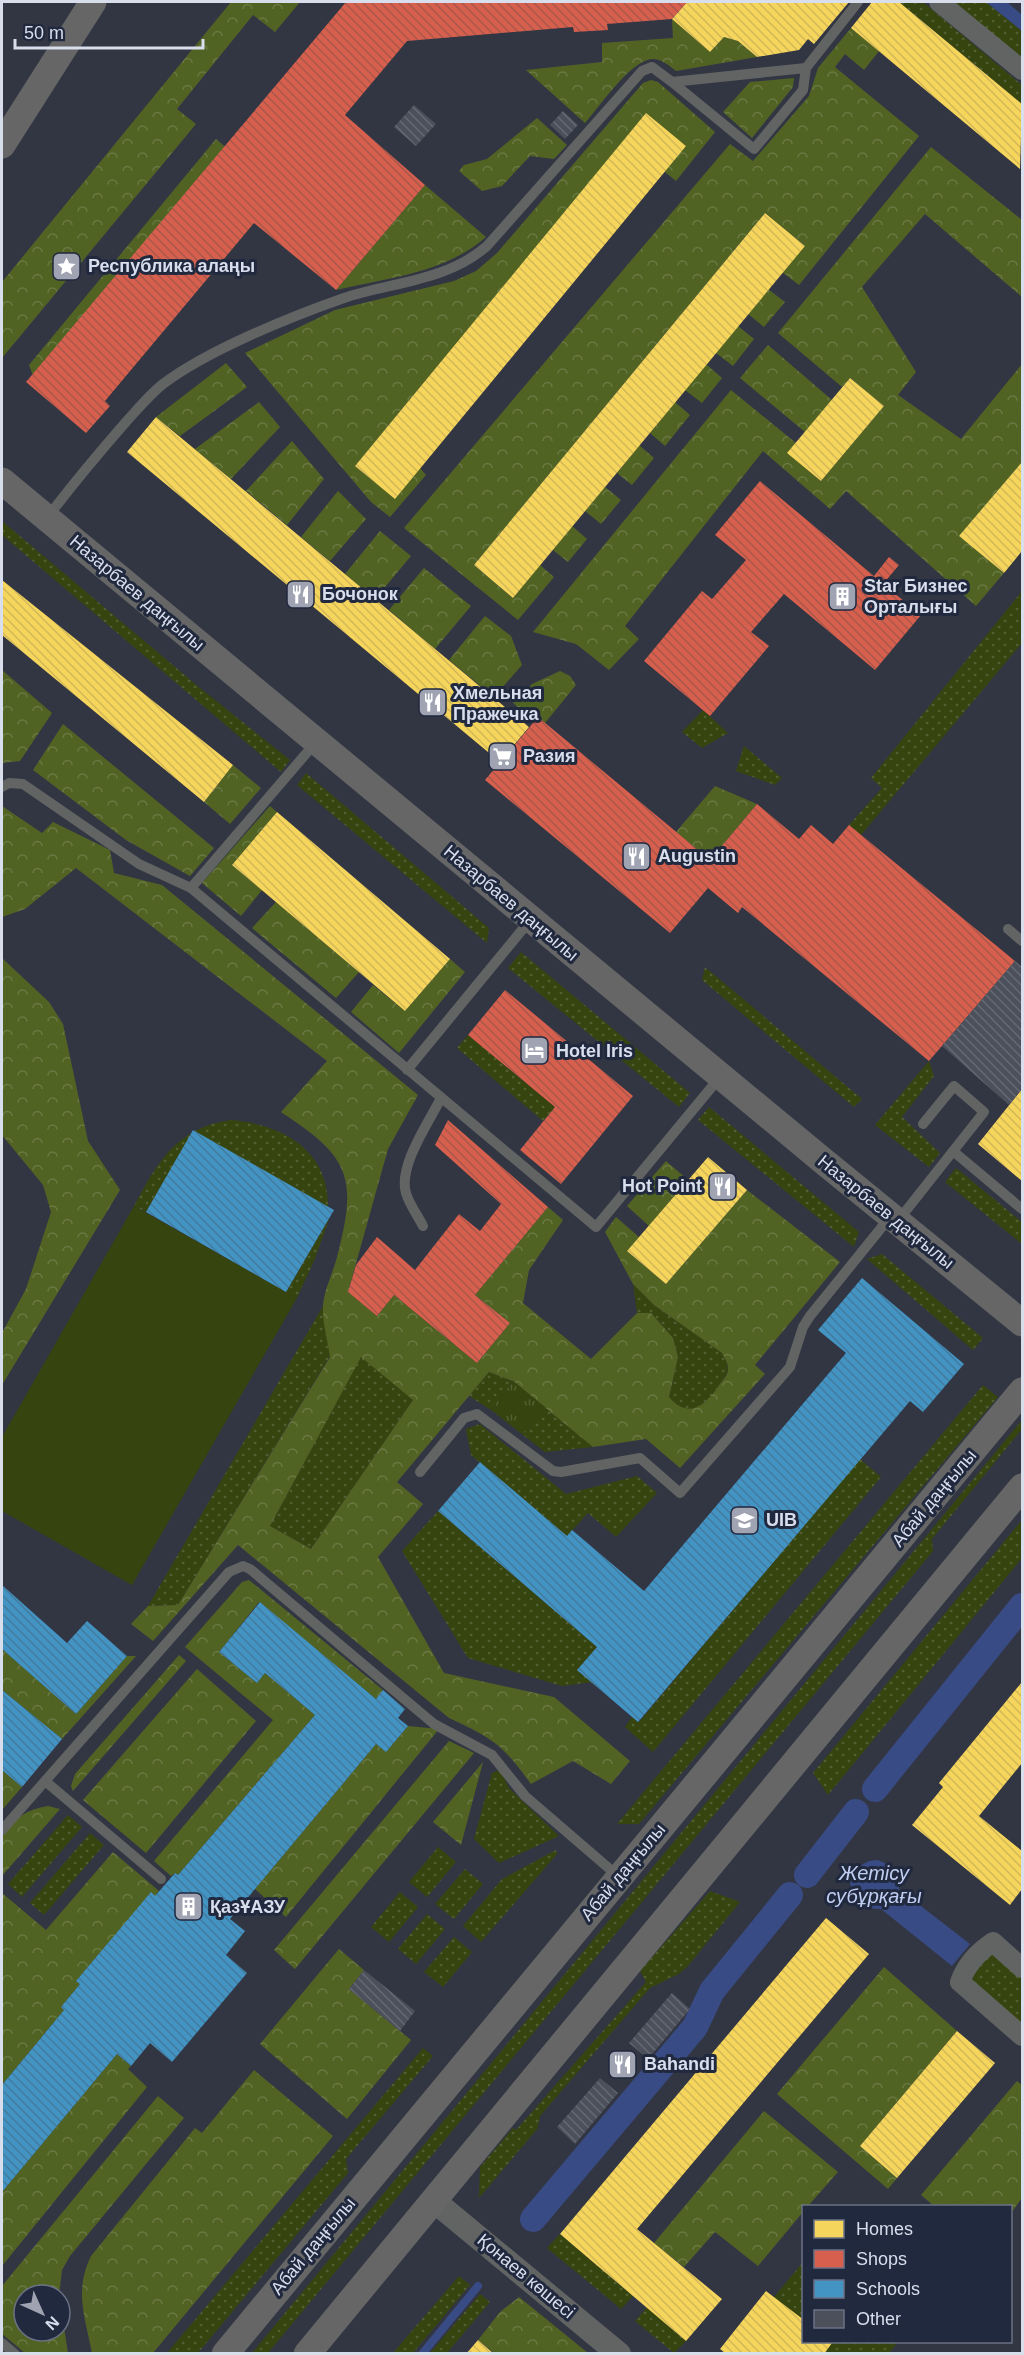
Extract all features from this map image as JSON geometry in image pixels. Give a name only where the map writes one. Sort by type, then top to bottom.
[{"type":"main road","points":[[2,145],[93,2]]},
{"type":"main road","name":"Назарбаев даңғылы","points":[[2,481],[894,1219],[1023,1323]]},
{"type":"main road","name":"Абай даңғылы","points":[[225,2354],[1023,1391]]},
{"type":"main road","points":[[306,2354],[1023,1487]]},
{"type":"street","points":[[939,2],[1023,70]]},
{"type":"street","points":[[1023,1968],[993,1942],[983,1948],[965,1968],[960,1982],[1023,2036]]},
{"type":"street","name":"Қонаев көшесі","points":[[433,2200],[619,2354]]},
{"type":"lane","points":[[46,518],[85,468],[162,385],[226,348],[315,308],[352,296],[445,273],[474,258],[642,70],[652,67],[754,149],[803,90],[806,68],[858,2]]},
{"type":"lane","points":[[672,82],[806,68]]},
{"type":"lane","points":[[191,888],[316,741]]},
{"type":"lane","points":[[2,787],[9,783],[23,784],[139,864],[191,888],[596,1227],[721,1076]]},
{"type":"lane","points":[[407,1070],[531,919]]},
{"type":"lane","points":[[1008,929],[1023,941]]},
{"type":"lane","points":[[420,1472],[464,1418],[477,1414],[553,1471],[561,1472],[640,1458],[680,1493],[790,1367],[803,1327],[810,1316],[984,1112],[954,1086],[923,1124]]},
{"type":"lane","points":[[423,1226],[406,1193],[405,1174],[441,1098]]},
{"type":"lane","points":[[953,1150],[1023,1209]]},
{"type":"lane","points":[[2,1830],[229,1572],[243,1566],[250,1569],[435,1724],[492,1755],[525,1796],[619,1877]]},
{"type":"lane","points":[[45,1781],[161,1879]]},
{"type":"lane","points":[[2,2343],[15,2354]]},
{"type":"green space","points":[[231,2],[300,2],[275,32],[253,15],[177,109],[196,124],[2,358],[2,282]]},
{"type":"green space","points":[[899,2],[923,2],[1022,85],[1022,104]]},
{"type":"green space","points":[[951,2],[986,2],[1022,31],[1022,61]]},
{"type":"green space","points":[[672,19],[710,52],[724,37],[738,41],[757,57],[676,71],[659,60],[644,61],[625,75],[585,123],[526,70],[602,62],[602,43],[673,38]]},
{"type":"green space","points":[[851,28],[879,51],[864,70],[845,54],[835,67],[919,136],[799,285],[782,272],[804,245],[765,213],[474,565],[513,598],[540,565],[554,577],[518,620],[404,528],[730,144],[753,161],[809,96],[818,68]]},
{"type":"green space","points":[[794,78],[793,87],[752,138],[723,112],[750,82]]},
{"type":"green space","points":[[651,80],[658,82],[715,132],[676,181],[665,172],[646,114],[355,466],[395,498],[420,468],[426,475],[390,517],[371,502],[245,353],[335,310],[454,281],[476,271],[497,253],[643,83]]},
{"type":"green space","points":[[537,118],[567,145],[554,159],[530,156],[502,186],[482,191],[459,171],[464,165],[487,159]]},
{"type":"green space","points":[[216,139],[229,150],[35,381],[29,365]]},
{"type":"green space","points":[[931,147],[1022,220],[1022,297],[925,214],[862,287],[916,372],[898,395],[961,439],[1022,364],[1022,462],[960,536],[1004,573],[976,606],[846,491],[830,509],[763,451],[625,626],[639,639],[609,670],[576,644],[533,632],[731,390],[796,443],[788,453],[821,481],[884,406],[850,378],[842,387],[778,333]]},
{"type":"green space","points":[[425,185],[486,237],[453,259],[434,266],[336,290]]},
{"type":"green space","points":[[768,289],[785,302],[764,327],[748,314]]},
{"type":"green space","points":[[738,326],[754,339],[733,366],[716,353]]},
{"type":"green space","points":[[768,345],[832,400],[805,432],[740,378]]},
{"type":"green space","points":[[226,363],[247,387],[180,436],[156,417]]},
{"type":"green space","points":[[706,364],[722,378],[702,403],[685,390]]},
{"type":"green space","points":[[259,402],[280,427],[231,479],[195,449]]},
{"type":"green space","points":[[675,402],[690,415],[665,446],[650,433]]},
{"type":"green space","points":[[292,441],[324,479],[287,525],[246,491]]},
{"type":"green space","points":[[639,445],[654,458],[632,485],[617,473]]},
{"type":"green space","points":[[605,487],[621,500],[601,524],[585,511]]},
{"type":"green space","points":[[338,491],[366,519],[330,561],[301,537]]},
{"type":"green space","points":[[2,521],[200,688],[290,760],[281,772],[2,535]]},
{"type":"green space","points":[[572,526],[587,539],[568,562],[553,550]]},
{"type":"green space","points":[[380,531],[411,556],[375,599],[345,574]]},
{"type":"green space","points":[[424,568],[471,606],[435,649],[389,610]]},
{"type":"green space","points":[[1022,591],[1022,643],[861,835],[849,825],[882,788],[871,778]]},
{"type":"green space","points":[[485,616],[511,636],[522,665],[494,697],[449,660]]},
{"type":"green space","points":[[2,670],[52,713],[20,761],[2,763]]},
{"type":"green space","points":[[560,671],[570,676],[576,685],[545,723],[538,717],[534,721],[513,703],[532,684]]},
{"type":"green space","points":[[703,710],[728,733],[702,748],[682,732]]},
{"type":"green space","points":[[63,724],[214,848],[190,876],[126,840],[33,770]]},
{"type":"green space","points":[[744,746],[782,778],[775,785],[736,771]]},
{"type":"green space","points":[[233,765],[261,788],[230,824],[204,802]]},
{"type":"green space","points":[[306,773],[489,928],[487,943],[297,785]]},
{"type":"green space","points":[[715,786],[757,804],[710,860],[676,832]]},
{"type":"green space","points":[[2,806],[42,833],[53,822],[110,850],[114,873],[162,885],[418,1095],[388,1149],[348,1292],[377,1316],[394,1295],[477,1363],[510,1323],[475,1295],[548,1207],[563,1220],[529,1270],[523,1303],[591,1359],[637,1313],[651,1313],[673,1338],[678,1357],[669,1397],[683,1408],[695,1408],[713,1394],[727,1373],[726,1362],[722,1353],[654,1305],[633,1284],[605,1232],[616,1217],[639,1237],[627,1251],[666,1284],[747,1190],[840,1262],[755,1365],[765,1374],[680,1468],[646,1439],[593,1447],[513,1381],[489,1372],[397,1482],[423,1504],[378,1557],[444,1673],[554,1697],[630,1761],[611,1784],[573,1761],[531,1784],[496,1744],[449,1718],[238,1545],[153,1641],[131,1624],[148,1606],[178,1605],[330,1357],[323,1306],[343,1230],[347,1207],[347,1188],[343,1171],[322,1142],[281,1112],[327,1061],[76,868],[25,909],[2,917]],"holes":[[[361,1357],[413,1400],[311,1549],[270,1526]]]},
{"type":"green space","points":[[270,806],[277,812],[232,865],[262,890],[241,916],[202,883]]},
{"type":"green space","points":[[276,902],[359,972],[336,998],[252,928]]},
{"type":"green space","points":[[521,952],[690,1093],[679,1107],[508,968]]},
{"type":"green space","points":[[2,958],[49,1002],[63,1024],[88,1141],[120,1190],[2,1385],[2,1333],[26,1289],[51,1212],[43,1185],[2,1135]]},
{"type":"green space","points":[[450,959],[465,972],[399,1053],[351,1012],[373,985],[405,1011]]},
{"type":"green space","points":[[705,967],[862,1099],[854,1107],[702,980]]},
{"type":"green space","points":[[468,1035],[555,1107],[543,1121],[457,1048]]},
{"type":"green space","points":[[929,1061],[934,1076],[902,1117],[940,1153],[929,1167],[875,1125]]},
{"type":"green space","points":[[709,1107],[859,1232],[854,1247],[698,1120]]},
{"type":"green space","points":[[231,1120],[268,1127],[284,1134],[311,1155],[326,1187],[328,1207],[194,1132]]},
{"type":"green space","points":[[192,1133],[146,1212],[134,1206],[161,1161],[183,1138]]},
{"type":"green space","points":[[666,1161],[688,1180],[649,1226],[627,1206]]},
{"type":"green space","points":[[956,1168],[1022,1222],[1022,1244],[945,1182]]},
{"type":"green space","points":[[134,1206],[297,1298],[132,1585],[2,1511],[2,1437]]},
{"type":"green space","points":[[330,1217],[314,1261],[297,1298],[286,1292]]},
{"type":"green space","points":[[882,1254],[983,1338],[973,1350],[867,1259]]},
{"type":"green space","points":[[633,1284],[654,1305],[722,1353],[727,1362],[728,1372],[712,1396],[699,1407],[684,1410],[669,1398],[678,1357],[673,1338],[651,1313],[637,1313]]},
{"type":"green space","points":[[323,1306],[330,1356],[178,1605],[148,1606]]},
{"type":"green space","points":[[361,1356],[413,1400],[311,1549],[270,1526]]},
{"type":"green space","points":[[489,1372],[513,1381],[491,1410],[469,1396]]},
{"type":"green space","points":[[513,1381],[545,1407],[523,1435],[491,1410]]},
{"type":"green space","points":[[983,1385],[998,1397],[639,1824],[617,1824]]},
{"type":"green space","points":[[545,1407],[593,1447],[545,1452],[523,1435]]},
{"type":"green space","points":[[1022,1420],[1022,1429],[932,1539],[933,1551],[268,2353],[252,2353]]},
{"type":"green space","points":[[480,1424],[566,1494],[637,1476],[657,1493],[616,1537],[588,1513],[567,1536],[471,1455],[466,1429]]},
{"type":"green space","points":[[860,1459],[881,1477],[653,1752],[625,1727],[632,1717],[639,1722]]},
{"type":"green space","points":[[438,1511],[597,1647],[577,1670],[592,1682],[562,1686],[468,1658],[402,1551]]},
{"type":"green space","points":[[1022,1520],[1022,1558],[828,1795],[813,1773]]},
{"type":"green space","points":[[249,1580],[383,1690],[376,1699],[259,1602],[219,1652],[257,1683],[265,1673],[315,1715],[178,1875],[175,1873],[171,1876],[154,1861],[273,1720],[185,1647],[242,1582]]},
{"type":"green space","points":[[2,1649],[76,1714],[127,1656],[136,1656],[62,1739],[2,1690]]},
{"type":"green space","points":[[179,1655],[186,1661],[73,1791],[71,1786],[75,1774]]},
{"type":"green space","points":[[197,1669],[256,1721],[146,1853],[83,1800]]},
{"type":"green space","points":[[408,1726],[439,1729],[286,1917],[255,1889],[376,1744],[386,1752]]},
{"type":"green space","points":[[449,1741],[474,1753],[295,1969],[274,1950]]},
{"type":"green space","points":[[483,1762],[461,1845],[433,1822]]},
{"type":"green space","points":[[2,1770],[22,1787],[2,1810]]},
{"type":"green space","points":[[500,1770],[509,1788],[559,1836],[499,1863],[474,1839],[492,1773]]},
{"type":"green space","points":[[48,1806],[60,1809],[2,1876],[2,1834],[22,1815]]},
{"type":"green space","points":[[68,1815],[82,1827],[22,1897],[8,1884]]},
{"type":"green space","points":[[90,1833],[104,1845],[44,1915],[30,1903]]},
{"type":"green space","points":[[438,1847],[456,1862],[427,1897],[409,1882]]},
{"type":"green space","points":[[556,1850],[557,1854],[481,1942],[463,1926],[502,1879]]},
{"type":"green space","points":[[113,1852],[159,1891],[155,1896],[151,1893],[76,1981],[80,1984],[61,2007],[64,2010],[2,2085],[2,1893],[46,1930]]},
{"type":"green space","points":[[465,1869],[483,1884],[454,1919],[435,1904]]},
{"type":"green space","points":[[710,1891],[740,1902],[688,1966],[679,1974],[650,1988],[540,2116],[538,2128],[479,2198],[480,2167],[513,2128],[516,2130],[646,1982],[640,1971]]},
{"type":"green space","points":[[400,1892],[418,1907],[389,1942],[371,1927]]},
{"type":"green space","points":[[427,1914],[445,1929],[416,1964],[398,1949]]},
{"type":"green space","points":[[454,1937],[472,1952],[443,1987],[424,1972]]},
{"type":"green space","points":[[993,1942],[1022,1968],[1022,2036],[960,1982]]},
{"type":"green space","points":[[339,1949],[364,1970],[349,1989],[411,2040],[347,2119],[260,2044]]},
{"type":"green space","points":[[884,1967],[957,2031],[860,2146],[897,2178],[888,2189],[777,2094]]},
{"type":"green space","points":[[423,2048],[433,2056],[346,2159],[348,2173],[198,2353],[167,2353]]},
{"type":"green space","points":[[117,2054],[131,2066],[128,2069],[147,2087],[2,2266],[2,2192]]},
{"type":"green space","points":[[254,2070],[333,2136],[153,2353],[92,2353],[84,2316],[82,2293],[83,2281],[91,2256],[195,2128],[202,2133]]},
{"type":"green space","points":[[1017,2081],[1022,2085],[1022,2198],[1012,2212],[1012,2205],[933,2205],[921,2195]]},
{"type":"green space","points":[[158,2096],[184,2118],[70,2256],[62,2270],[60,2283],[12,2283],[12,2342],[2,2334],[2,2286]]},
{"type":"green space","points":[[764,2111],[838,2172],[809,2205],[802,2205],[802,2213],[758,2266],[715,2232],[684,2267],[654,2243]]},
{"type":"green space","points":[[560,2234],[633,2296],[621,2309],[547,2248]]},
{"type":"green space","points":[[802,2263],[802,2319],[774,2297]]},
{"type":"green space","points":[[459,2276],[470,2285],[413,2353],[393,2353]]},
{"type":"green space","points":[[480,2294],[490,2302],[447,2353],[430,2353]]},
{"type":"green space","points":[[519,2297],[588,2353],[494,2353],[478,2340],[500,2312]]},
{"type":"green space","points":[[647,2307],[686,2341],[674,2353],[635,2321]]},
{"type":"green space","points":[[13,2343],[66,2343],[68,2353],[25,2353]]},
{"type":"green space","points":[[832,2343],[897,2343],[889,2353],[824,2354]]},
{"type":"water","points":[[986,2],[1007,2],[1022,15],[1022,31]]},
{"type":"water","name":"Жетісу субұрқағы","points":[[878,1860],[894,1871],[899,1889],[970,1944],[952,1966],[881,1909],[864,1908],[853,1897],[850,1882],[856,1868],[869,1861]]},
{"type":"building: Homes","points":[[687,2],[849,2],[814,44],[808,39],[799,50],[757,57],[738,41],[724,37],[710,52],[672,19]]},
{"type":"building: Homes","points":[[872,2],[899,2],[1022,104],[1020,169],[851,28]]},
{"type":"building: Homes","points":[[646,113],[686,146],[395,499],[355,466]]},
{"type":"building: Homes","points":[[765,213],[805,246],[513,598],[474,565]]},
{"type":"building: Homes","points":[[850,378],[884,406],[821,481],[787,453]]},
{"type":"building: Homes","points":[[156,417],[529,727],[500,762],[127,452]]},
{"type":"building: Homes","points":[[1022,462],[1022,551],[1004,573],[959,536]]},
{"type":"building: Homes","points":[[2,580],[233,765],[204,802],[2,635]]},
{"type":"building: Homes","points":[[277,812],[450,959],[405,1011],[232,865]]},
{"type":"building: Homes","points":[[1022,1089],[1022,1181],[978,1144]]},
{"type":"building: Homes","points":[[708,1157],[747,1190],[666,1284],[627,1251]]},
{"type":"building: Homes","points":[[1022,1682],[1022,1763],[979,1816],[1022,1851],[1022,1889],[1010,1905],[912,1825],[943,1787],[939,1783]]},
{"type":"building: Homes","points":[[826,1918],[869,1954],[637,2229],[722,2299],[686,2341],[560,2234]]},
{"type":"building: Homes","points":[[957,2031],[995,2063],[897,2178],[860,2146]]},
{"type":"building: Homes","points":[[766,2291],[802,2318],[802,2343],[832,2343],[824,2354],[726,2354],[720,2349]]},
{"type":"building: Homes","points":[[478,2340],[494,2354],[466,2354]]},
{"type":"building: Shops","points":[[346,2],[687,2],[672,19],[607,24],[608,30],[574,32],[573,27],[407,41],[345,115],[425,185],[336,290],[254,223],[105,401],[110,406],[86,433],[26,382]]},
{"type":"building: Shops","name":"Star Бизнес Орталығы","points":[[760,481],[874,576],[889,557],[899,565],[883,584],[921,615],[875,670],[784,594],[751,632],[769,646],[710,716],[644,661],[702,591],[712,599],[746,560],[715,535]]},
{"type":"building: Shops","points":[[538,717],[710,860],[757,804],[799,839],[811,825],[833,844],[849,825],[1015,961],[929,1061],[742,907],[738,913],[708,888],[670,933],[485,780]]},
{"type":"building: Shops","points":[[505,990],[633,1096],[561,1184],[520,1150],[555,1107],[468,1035]]},
{"type":"building: Shops","points":[[448,1120],[548,1207],[475,1295],[510,1323],[477,1363],[394,1295],[377,1316],[348,1292],[356,1265],[377,1237],[415,1270],[459,1214],[480,1231],[501,1204],[435,1145]]},
{"type":"building: Schools","points":[[193,1130],[334,1210],[286,1292],[146,1212]]},
{"type":"building: Schools","points":[[862,1278],[964,1364],[923,1412],[910,1401],[638,1722],[577,1670],[597,1647],[438,1511],[480,1462],[567,1536],[572,1530],[644,1591],[846,1353],[818,1330]]},
{"type":"building: Schools","points":[[2,1585],[67,1643],[87,1621],[127,1656],[76,1714],[2,1649]]},
{"type":"building: Schools","name":"ҚазҰАЗУ","points":[[260,1602],[376,1699],[383,1690],[405,1709],[398,1718],[408,1726],[386,1752],[376,1744],[230,1919],[245,1931],[226,1955],[247,1973],[172,2062],[150,2043],[131,2066],[117,2054],[2,2192],[2,2085],[64,2010],[61,2007],[80,1984],[76,1981],[151,1892],[155,1896],[175,1873],[178,1875],[315,1715],[265,1673],[257,1683],[219,1652]]},
{"type":"building: Schools","points":[[2,1690],[62,1739],[22,1787],[2,1770]]},
{"type":"building: Other","points":[[414,105],[436,124],[416,146],[394,127]]},
{"type":"building: Other","points":[[563,111],[578,125],[565,139],[550,125]]},
{"type":"building: Other","points":[[1015,961],[1022,967],[1022,1089],[1009,1105],[942,1046]]},
{"type":"building: Other","points":[[364,1970],[415,2011],[400,2031],[349,1989]]},
{"type":"building: Other","points":[[672,1993],[690,2009],[648,2059],[629,2043]]},
{"type":"building: Other","points":[[600,2078],[618,2093],[575,2144],[557,2127]]},
{"type":"waterway","points":[[875,1789],[1022,1606]]},
{"type":"waterway","points":[[807,1875],[856,1812]]},
{"type":"waterway","points":[[533,2219],[695,2027],[712,1991],[790,1895]]},
{"type":"waterway","points":[[422,2354],[478,2286]]},
{"type":"place","name":"Республика алаңы","points":[[67,266]]},
{"type":"place","name":"Бочонок","points":[[301,594]]},
{"type":"place","name":"Star Бизнес Орталығы","points":[[843,596]]},
{"type":"place","name":"Хмельная Пражечка","points":[[432,703]]},
{"type":"place","name":"Разия","points":[[502,756]]},
{"type":"place","name":"Augustin","points":[[637,856]]},
{"type":"place","name":"Hotel Iris","points":[[535,1051]]},
{"type":"place","name":"Hot Point","points":[[723,1186]]},
{"type":"place","name":"UIB","points":[[745,1520]]},
{"type":"place","name":"ҚазҰАЗУ","points":[[189,1907]]},
{"type":"place","name":"Bahandi","points":[[623,2064]]}]
